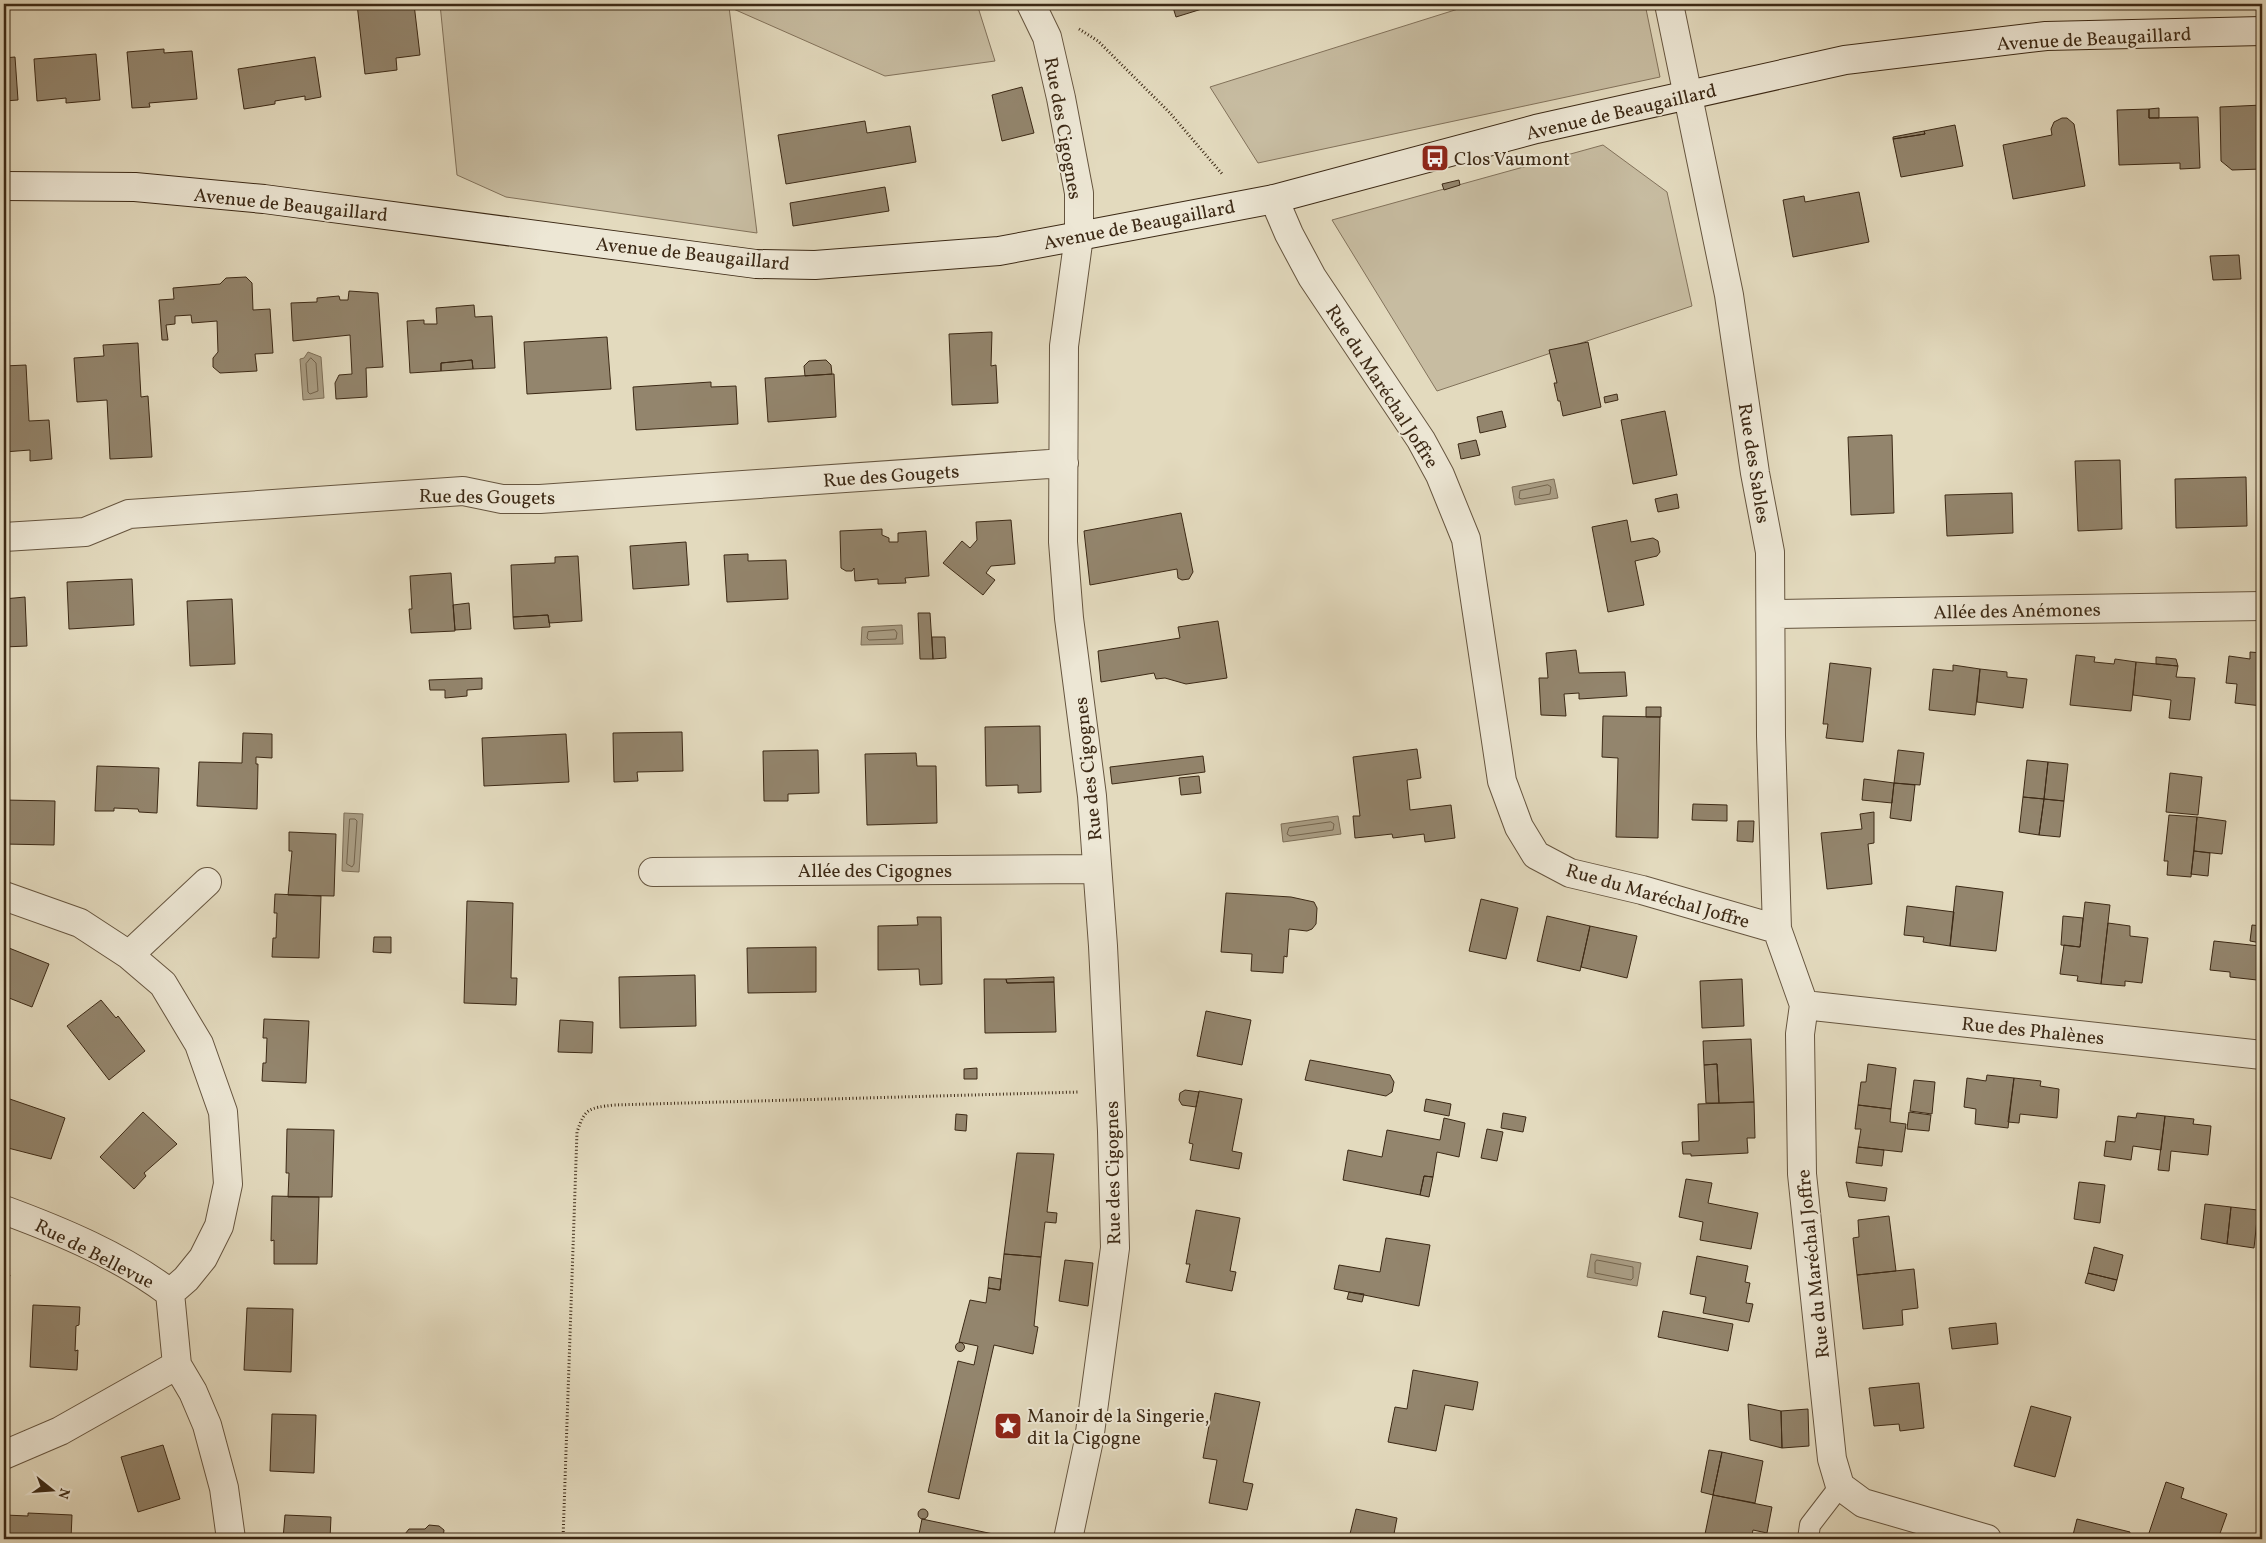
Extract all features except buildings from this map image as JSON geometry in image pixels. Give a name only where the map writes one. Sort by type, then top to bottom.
[{"type":"street","name":"Rue des Cigognes","points":[[1031,4],[1047,37],[1061,98],[1078,193],[1079,236],[1064,346],[1062,542],[1069,618],[1092,796],[1110,1091],[1115,1248],[1089,1440],[1068,1539]]},
{"type":"street","name":"Rue des Sables","points":[[1669,4],[1729,295],[1755,473],[1770,552],[1771,736],[1777,929]]},
{"type":"street","name":"Avenue de Beaugaillard","points":[[4,186],[135,187],[264,199],[756,264],[815,265],[999,251],[1274,199],[1536,129],[1845,60],[2046,36],[2262,31]]},
{"type":"street","name":"Rue du Maréchal Joffre","points":[[1274,199],[1289,234],[1312,277],[1425,447],[1440,475],[1466,539],[1502,781],[1519,827],[1536,855],[1570,873],[1642,890],[1777,929],[1804,1005],[1800,1034],[1802,1174],[1832,1459],[1840,1486]]},
{"type":"street","name":"Rue des Gougets","points":[[4,537],[85,532],[129,514],[463,492],[502,499],[540,499],[1064,463]]},
{"type":"street","name":"Allée des Anémones","points":[[1771,614],[2262,606]]},
{"type":"street","name":"Allée des Cigognes","points":[[653,872],[1097,869]]},
{"type":"street","points":[[129,955],[207,882]]},
{"type":"street","points":[[4,896],[80,923],[129,955],[163,984],[199,1044],[223,1112],[228,1184],[219,1226],[203,1258],[186,1279],[170,1293]]},
{"type":"street","name":"Rue des Phalènes","points":[[1804,1005],[2262,1055]]},
{"type":"street","name":"Rue de Bellevue","points":[[4,1210],[40,1223],[124,1264],[148,1277],[170,1293],[177,1365],[193,1392],[207,1425],[224,1488],[231,1539]]},
{"type":"street","points":[[4,1455],[60,1431],[177,1365]]},
{"type":"street","points":[[1840,1486],[1863,1502],[1987,1539]]},
{"type":"lane","points":[[1808,1539],[1810,1525],[1840,1486]]},
{"type":"path","points":[[1072,24],[1098,41],[1170,113],[1246,204]]},
{"type":"path","points":[[563,1539],[577,1132],[582,1116],[594,1107],[614,1104],[1110,1091]]},
{"type":"shaded area","points":[[440,4],[977,4],[995,61],[885,76],[729,7],[757,233],[506,197],[457,175]]},
{"type":"shaded area","points":[[1474,4],[1645,4],[1660,77],[1258,163],[1210,87]]},
{"type":"shaded area","points":[[1603,145],[1667,192],[1692,306],[1437,391],[1332,220]]},
{"type":"water","points":[[308,352],[321,357],[324,398],[303,400],[300,359],[304,358]]},
{"type":"water","points":[[1554,479],[1558,498],[1515,505],[1512,487]]},
{"type":"water","points":[[902,625],[903,644],[861,645],[862,627]]},
{"type":"water","points":[[344,813],[363,814],[359,872],[342,871]]},
{"type":"water","points":[[1338,816],[1341,834],[1283,842],[1281,824]]},
{"type":"water","points":[[1591,1254],[1641,1263],[1637,1286],[1587,1277]]},
{"type":"place","name":"Clos Vaumont","points":[[1435,158]]},
{"type":"place","name":"Manoir de la Singerie, dit la Cigogne","points":[[1008,1426]]}]
